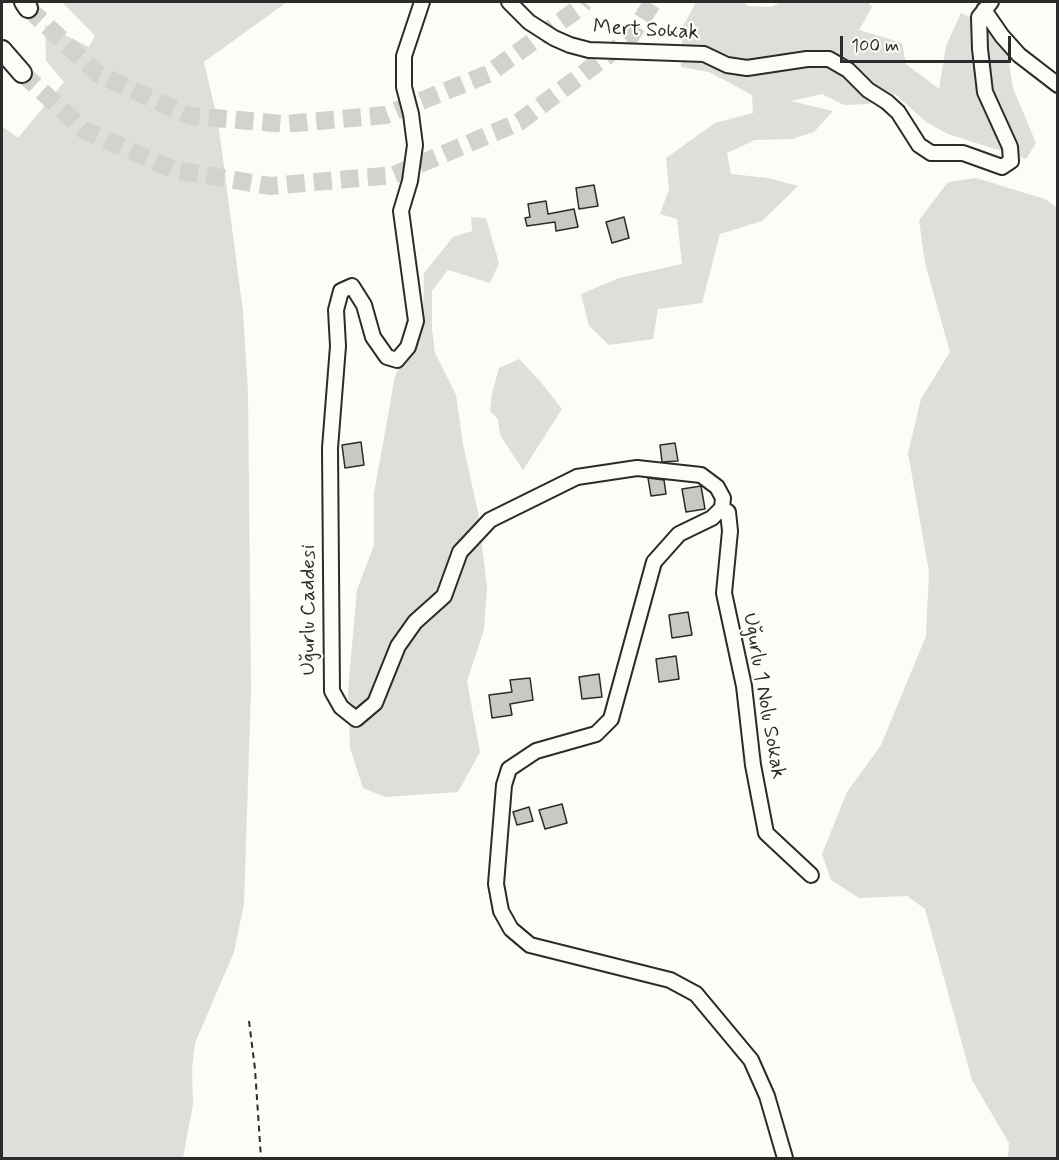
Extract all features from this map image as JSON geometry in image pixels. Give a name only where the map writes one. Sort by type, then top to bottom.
[{"type":"main road","points":[[2,50],[22,73]]},
{"type":"street","name":"Uğurlu Caddesi","points":[[422,2],[404,56],[404,87],[411,114],[415,145],[410,182],[401,211],[416,321],[408,347],[397,360],[387,357],[373,337],[364,305],[352,286],[341,291],[336,310],[338,346],[330,448],[332,691],[341,707],[356,719],[375,703],[398,646],[415,622],[444,596],[460,552],[490,520],[577,477],[637,468],[701,476],[717,488],[723,498],[722,508]]},
{"type":"street","name":"Mert Sokak","points":[[509,2],[529,22],[554,38],[589,50],[704,54],[727,65],[747,68],[807,59],[830,59],[848,70],[868,90],[898,112],[919,145],[931,153],[963,153],[1002,167],[1011,160],[1010,147],[985,92],[979,17],[988,6]]},
{"type":"street","points":[[988,6],[1002,36],[1018,55],[1058,85]]},
{"type":"street","name":"Uğurlu 1 Nolu Sokak","points":[[722,508],[728,512],[730,531],[724,593],[744,686],[753,765],[766,833],[811,875]]},
{"type":"street","points":[[722,508],[712,518],[679,534],[654,562],[611,719],[596,734],[536,751],[509,769],[504,785],[496,884],[501,911],[511,929],[530,945],[670,980],[696,994],[751,1060],[767,1095],[785,1158]]},
{"type":"path","points":[[249,1021],[261,1158]]},
{"type":"shaded area","points":[[62,2],[287,2],[204,62],[218,122],[243,311],[248,392],[251,689],[244,904],[234,952],[195,1043],[192,1069],[193,1104],[183,1158],[2,1158],[2,126],[18,138],[64,82],[46,61],[45,25],[89,47],[95,36]]},
{"type":"shaded area","points":[[696,2],[743,2],[749,6],[771,7],[781,2],[868,2],[872,7],[859,30],[902,43],[906,64],[939,89],[946,46],[961,13],[1008,33],[1007,52],[1013,88],[1036,143],[1026,159],[948,134],[926,122],[895,94],[869,104],[844,105],[822,94],[791,101],[833,111],[814,132],[792,139],[755,140],[727,153],[731,174],[768,178],[798,186],[762,221],[720,234],[702,303],[658,309],[653,339],[609,345],[589,326],[581,294],[619,278],[682,264],[677,219],[660,214],[669,189],[666,158],[715,123],[753,113],[752,95],[709,72],[681,67],[682,28]]},
{"type":"shaded area","points":[[976,178],[1045,199],[1057,208],[1057,1158],[1008,1158],[1009,1143],[972,1080],[925,909],[907,896],[859,898],[831,880],[822,854],[847,792],[881,745],[926,636],[929,572],[908,453],[921,399],[950,352],[925,263],[919,220],[948,182]]},
{"type":"shaded area","points":[[471,217],[486,218],[499,263],[490,283],[448,270],[432,291],[432,328],[435,353],[456,395],[463,444],[478,512],[487,588],[484,630],[467,681],[480,752],[458,792],[385,797],[363,788],[350,748],[348,690],[357,590],[374,545],[374,493],[395,376],[423,318],[424,273],[453,237],[472,231]]},
{"type":"shaded area","points":[[519,359],[562,409],[523,470],[500,435],[498,419],[490,411],[499,368]]},
{"type":"building","points":[[594,185],[598,206],[579,209],[576,188]]},
{"type":"building","points":[[546,201],[548,214],[574,209],[578,227],[556,231],[555,222],[527,226],[525,218],[530,217],[528,204]]},
{"type":"building","points":[[624,217],[629,238],[612,243],[606,222]]},
{"type":"building","points":[[361,442],[364,465],[345,468],[342,445]]},
{"type":"building","points":[[675,443],[678,461],[662,462],[660,445]]},
{"type":"building","points":[[648,478],[664,480],[666,494],[651,496]]},
{"type":"building","points":[[701,486],[705,509],[686,512],[682,489]]},
{"type":"building","points":[[688,612],[692,635],[672,638],[669,615]]},
{"type":"building","points":[[676,656],[679,679],[659,682],[656,659]]},
{"type":"building","points":[[599,674],[602,697],[582,699],[579,677]]},
{"type":"building","points":[[530,678],[533,700],[510,704],[512,715],[492,718],[489,695],[512,692],[510,680]]},
{"type":"building","points":[[562,804],[567,823],[545,829],[539,810]]},
{"type":"building","points":[[529,807],[533,821],[517,825],[513,812]]},
{"type":"tunnel","points":[[28,8],[98,74],[190,116],[285,124],[386,115],[488,74],[584,2]]},
{"type":"tunnel","points":[[22,73],[84,130],[174,170],[270,186],[394,175],[519,122],[628,40],[653,2]]}]
